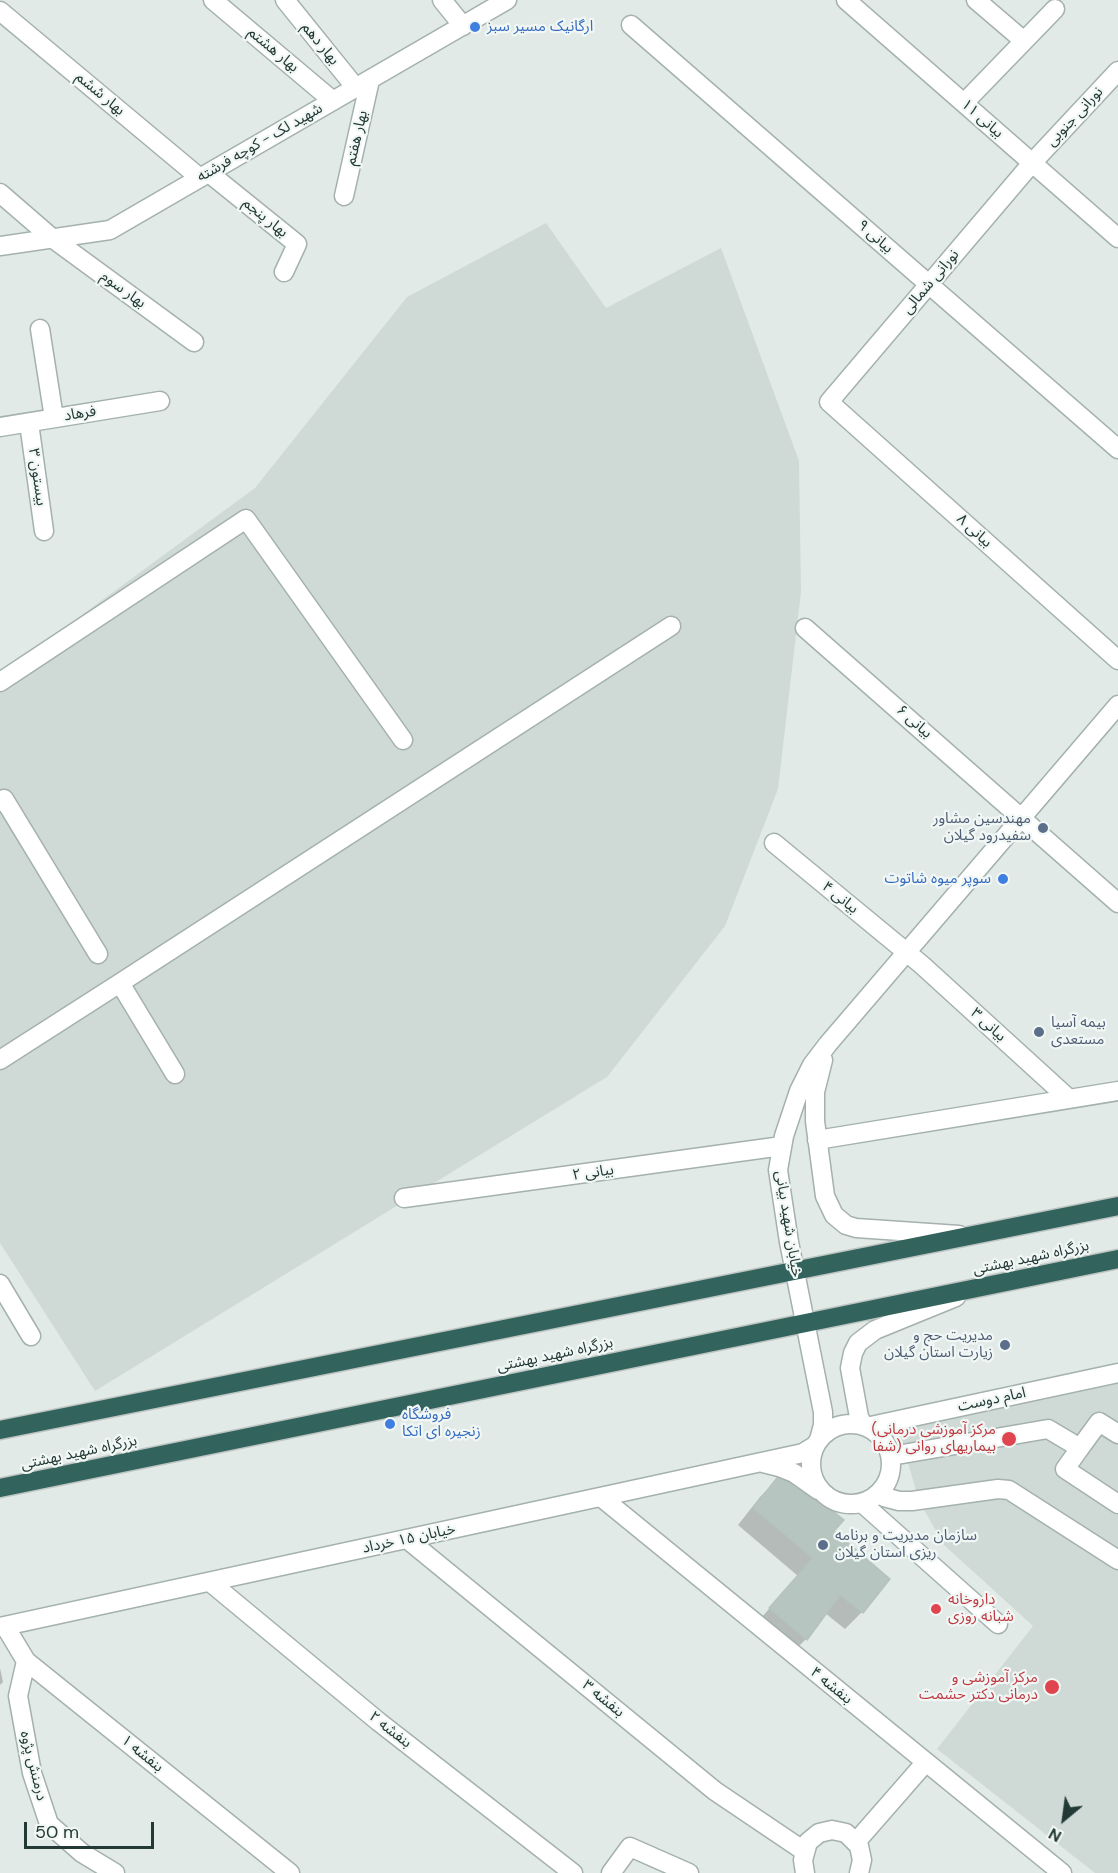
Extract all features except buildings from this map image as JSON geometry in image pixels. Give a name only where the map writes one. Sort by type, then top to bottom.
[{"type":"highway","points":[[0,1430],[1118,1206]]},
{"type":"highway","name":"بزرگراه شهید بهشتی","points":[[0,1488],[1118,1259]]},
{"type":"street","name":"بهار هشتم","points":[[213,0],[333,101]]},
{"type":"street","name":"بهار دهم","points":[[285,0],[362,84]]},
{"type":"street","points":[[442,0],[463,26]]},
{"type":"street","name":"شهید لک - کوچه فرشته","points":[[0,246],[110,230],[507,0]]},
{"type":"street","name":"بیانی ۱۱","points":[[846,0],[1118,238]]},
{"type":"street","points":[[976,0],[1024,41]]},
{"type":"street","points":[[964,103],[1055,9]]},
{"type":"street","name":"بهار ششم","points":[[0,11],[204,175]]},
{"type":"street","name":"بیانی ۹","points":[[631,25],[1118,449]]},
{"type":"street","name":"نورانی جنوبی","points":[[1032,163],[1118,71]]},
{"type":"street","name":"بهار هفتم","points":[[344,196],[362,84]]},
{"type":"street","name":"نورانی شمالی","points":[[829,402],[1032,163]]},
{"type":"street","name":"بهار پنجم","points":[[204,175],[297,244],[284,272]]},
{"type":"street","name":"بهار سوم","points":[[0,193],[52,238],[194,342]]},
{"type":"street","points":[[40,329],[54,418]]},
{"type":"street","name":"فرهاد","points":[[0,427],[160,401]]},
{"type":"street","name":"بیانی ۸","points":[[829,402],[1118,660]]},
{"type":"street","name":"بیستون ۳","points":[[29,423],[44,531]]},
{"type":"street","points":[[0,682],[246,519],[403,740]]},
{"type":"street","points":[[0,1060],[671,626]]},
{"type":"street","name":"بیانی ۶","points":[[805,628],[1118,903]]},
{"type":"street","name":"خیابان شهید بیانی","points":[[817,1442],[823,1429],[823,1416],[778,1170],[782,1146],[799,1090],[812,1065],[828,1044],[1118,705]]},
{"type":"street","points":[[1,797],[98,954]]},
{"type":"street","name":"بیانی ۴","points":[[774,843],[906,952]]},
{"type":"street","name":"بیانی ۳","points":[[906,952],[1068,1098]]},
{"type":"street","points":[[120,983],[175,1074]]},
{"type":"street","points":[[828,1044],[816,1092],[817,1140],[826,1201],[834,1215],[846,1225],[862,1229],[970,1236]]},
{"type":"street","points":[[817,1140],[1118,1090]]},
{"type":"street","name":"بیانی ۲","points":[[404,1198],[782,1146]]},
{"type":"street","points":[[0,1284],[31,1336]]},
{"type":"street","points":[[758,1463],[794,1473],[825,1496],[843,1504],[862,1503],[880,1493],[890,1476],[891,1456],[884,1440],[859,1420],[850,1368],[853,1353],[858,1343],[875,1330],[981,1287]]},
{"type":"street","name":"امام دوست","points":[[865,1427],[1118,1373]]},
{"type":"street","points":[[1118,1434],[1099,1422],[1065,1469],[1118,1504]]},
{"type":"street","points":[[825,1496],[816,1484],[811,1470],[811,1460],[817,1442],[840,1425],[851,1424],[865,1427]]},
{"type":"street","points":[[891,1456],[1048,1429],[1080,1448]]},
{"type":"street","name":"خیابان ۱۵ خرداد","points":[[3,1627],[803,1453],[817,1442]]},
{"type":"street","points":[[880,1493],[884,1497],[899,1501],[912,1501],[998,1489],[1009,1490],[1118,1560]]},
{"type":"street","name":"بنفشه ۴","points":[[601,1497],[1062,1873]]},
{"type":"street","points":[[862,1503],[998,1624]]},
{"type":"street","name":"بنفشه ۳","points":[[407,1539],[715,1791],[804,1851]]},
{"type":"street","name":"بنفشه ۲","points":[[210,1582],[379,1722],[573,1873]]},
{"type":"street","name":"بنفشه ۱","points":[[3,1627],[26,1661],[290,1873]]},
{"type":"street","name":"درمنش پژوه","points":[[26,1661],[18,1696],[32,1773],[49,1824],[82,1853],[115,1873]]},
{"type":"street","points":[[856,1842],[925,1763]]},
{"type":"street","points":[[805,1873],[804,1851],[815,1836],[828,1831],[842,1832],[856,1842],[866,1872]]},
{"type":"street","points":[[611,1873],[630,1847],[688,1873]]},
{"type":"shaded area","points":[[546,223],[606,308],[721,248],[799,461],[801,592],[778,789],[725,926],[607,1077],[95,1391],[0,1243],[0,675],[255,488],[407,297]]},
{"type":"shaded area","name":"مرکز آموزشی و ‌درمانی دکتر حشمت","points":[[1118,1383],[1118,1873],[1095,1873],[937,1749],[1033,1626],[944,1545],[919,1501],[897,1425]]},
{"type":"place","name":"ارگانیک مسیر سبز","points":[[475,27]]},
{"type":"place","name":"مهندسین مشاور سفیدرود گیلان","points":[[1043,828]]},
{"type":"place","name":"سوپر میوه شاتوت","points":[[1003,879]]},
{"type":"place","name":"بیمه آسیا مستعدی","points":[[1039,1032]]},
{"type":"place","name":"مدیریت حج و زیارت استان گیلان","points":[[1005,1345]]},
{"type":"place","name":"فروشگاه زنجیره ای اتکا","points":[[390,1424]]},
{"type":"place","name":"(مرکز آموزشی درمانی بیماریهای روانی (شفا","points":[[1009,1439]]},
{"type":"place","name":"سازمان مدیریت و برنامه ریزی استان گیلان","points":[[823,1545]]},
{"type":"place","name":"داروخانه شبانه روزی","points":[[936,1609]]},
{"type":"place","name":"مرکز آموزشی و ‌درمانی دکتر حشمت","points":[[1052,1687]]}]
